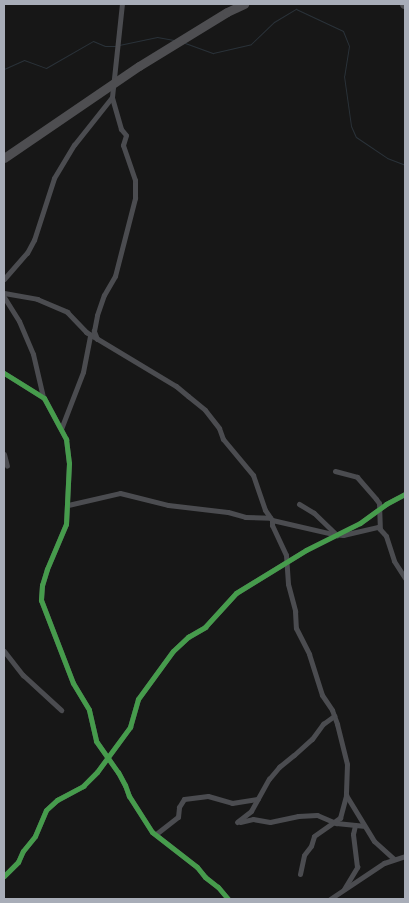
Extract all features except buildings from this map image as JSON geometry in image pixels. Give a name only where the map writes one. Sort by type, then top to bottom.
[{"type":"highway","points":[[4,158],[114,82],[238,5]]},
{"type":"street","points":[[98,340],[94,331],[97,315],[104,295],[115,276],[135,198],[135,180],[123,145],[126,135],[121,129],[112,97],[122,4]]},
{"type":"street","points":[[4,279],[27,253],[34,240],[54,178],[74,145],[112,97]]},
{"type":"street","points":[[4,295],[37,299],[67,312],[90,335],[176,386],[205,410],[219,428],[222,439],[253,474],[265,510],[271,519],[284,550],[296,628],[309,654],[322,695],[334,716],[347,764],[346,795],[341,816],[314,836],[311,846],[304,855],[300,874]]},
{"type":"street","points":[[4,295],[19,321],[33,354],[43,397],[66,439],[69,463],[66,524],[47,569],[42,585],[41,600],[73,683],[89,710],[96,741],[125,784],[128,796],[156,834],[197,867],[205,878],[218,887],[228,899]]},
{"type":"street","points":[[61,429],[83,372],[90,335]]},
{"type":"street","points":[[4,373],[43,397]]},
{"type":"street","points":[[4,454],[7,466]]},
{"type":"street","points":[[335,471],[357,477],[376,499],[380,530]]},
{"type":"street","points":[[68,506],[120,493],[168,505],[228,512],[245,517],[271,519],[338,535],[378,527],[386,536],[394,561],[405,578]]},
{"type":"street","points":[[4,876],[18,862],[23,851],[35,836],[46,810],[57,800],[89,782],[130,727],[135,704],[173,651],[188,637],[205,627],[236,593],[286,561],[338,535],[405,494]]},
{"type":"street","points":[[299,504],[314,513],[338,535]]},
{"type":"street","points":[[4,651],[23,675],[61,710]]},
{"type":"street","points":[[334,716],[323,724],[312,739],[279,767],[251,811],[237,822],[253,819],[270,822],[298,816],[317,815],[334,822],[363,826]]},
{"type":"street","points":[[346,795],[363,826],[374,841],[394,859]]},
{"type":"street","points":[[156,834],[178,817],[179,807],[184,799],[208,796],[237,803],[258,799]]},
{"type":"street","points":[[344,889],[357,867],[353,834],[355,825]]},
{"type":"street","points":[[330,899],[384,863],[405,856]]},
{"type":"waterway","points":[[185,43],[213,53],[251,44],[274,22],[296,9],[343,31],[349,46],[344,76],[351,126],[356,137],[387,158],[405,165]]},
{"type":"waterway","points":[[119,45],[157,37],[174,40]]},
{"type":"waterway","points":[[4,69],[24,60],[46,68],[93,41],[105,46],[115,46]]},
{"type":"cycle path","points":[[4,373],[44,398],[66,439],[69,463],[66,524],[47,569],[42,585],[41,600],[73,683],[89,710],[96,741],[118,772],[129,796],[152,832],[197,867],[228,899]]},
{"type":"cycle path","points":[[4,876],[18,862],[23,851],[35,836],[46,810],[57,800],[83,786],[97,772],[130,727],[138,699],[173,651],[188,637],[205,627],[236,593],[306,550],[360,523],[386,504],[405,494]]}]
